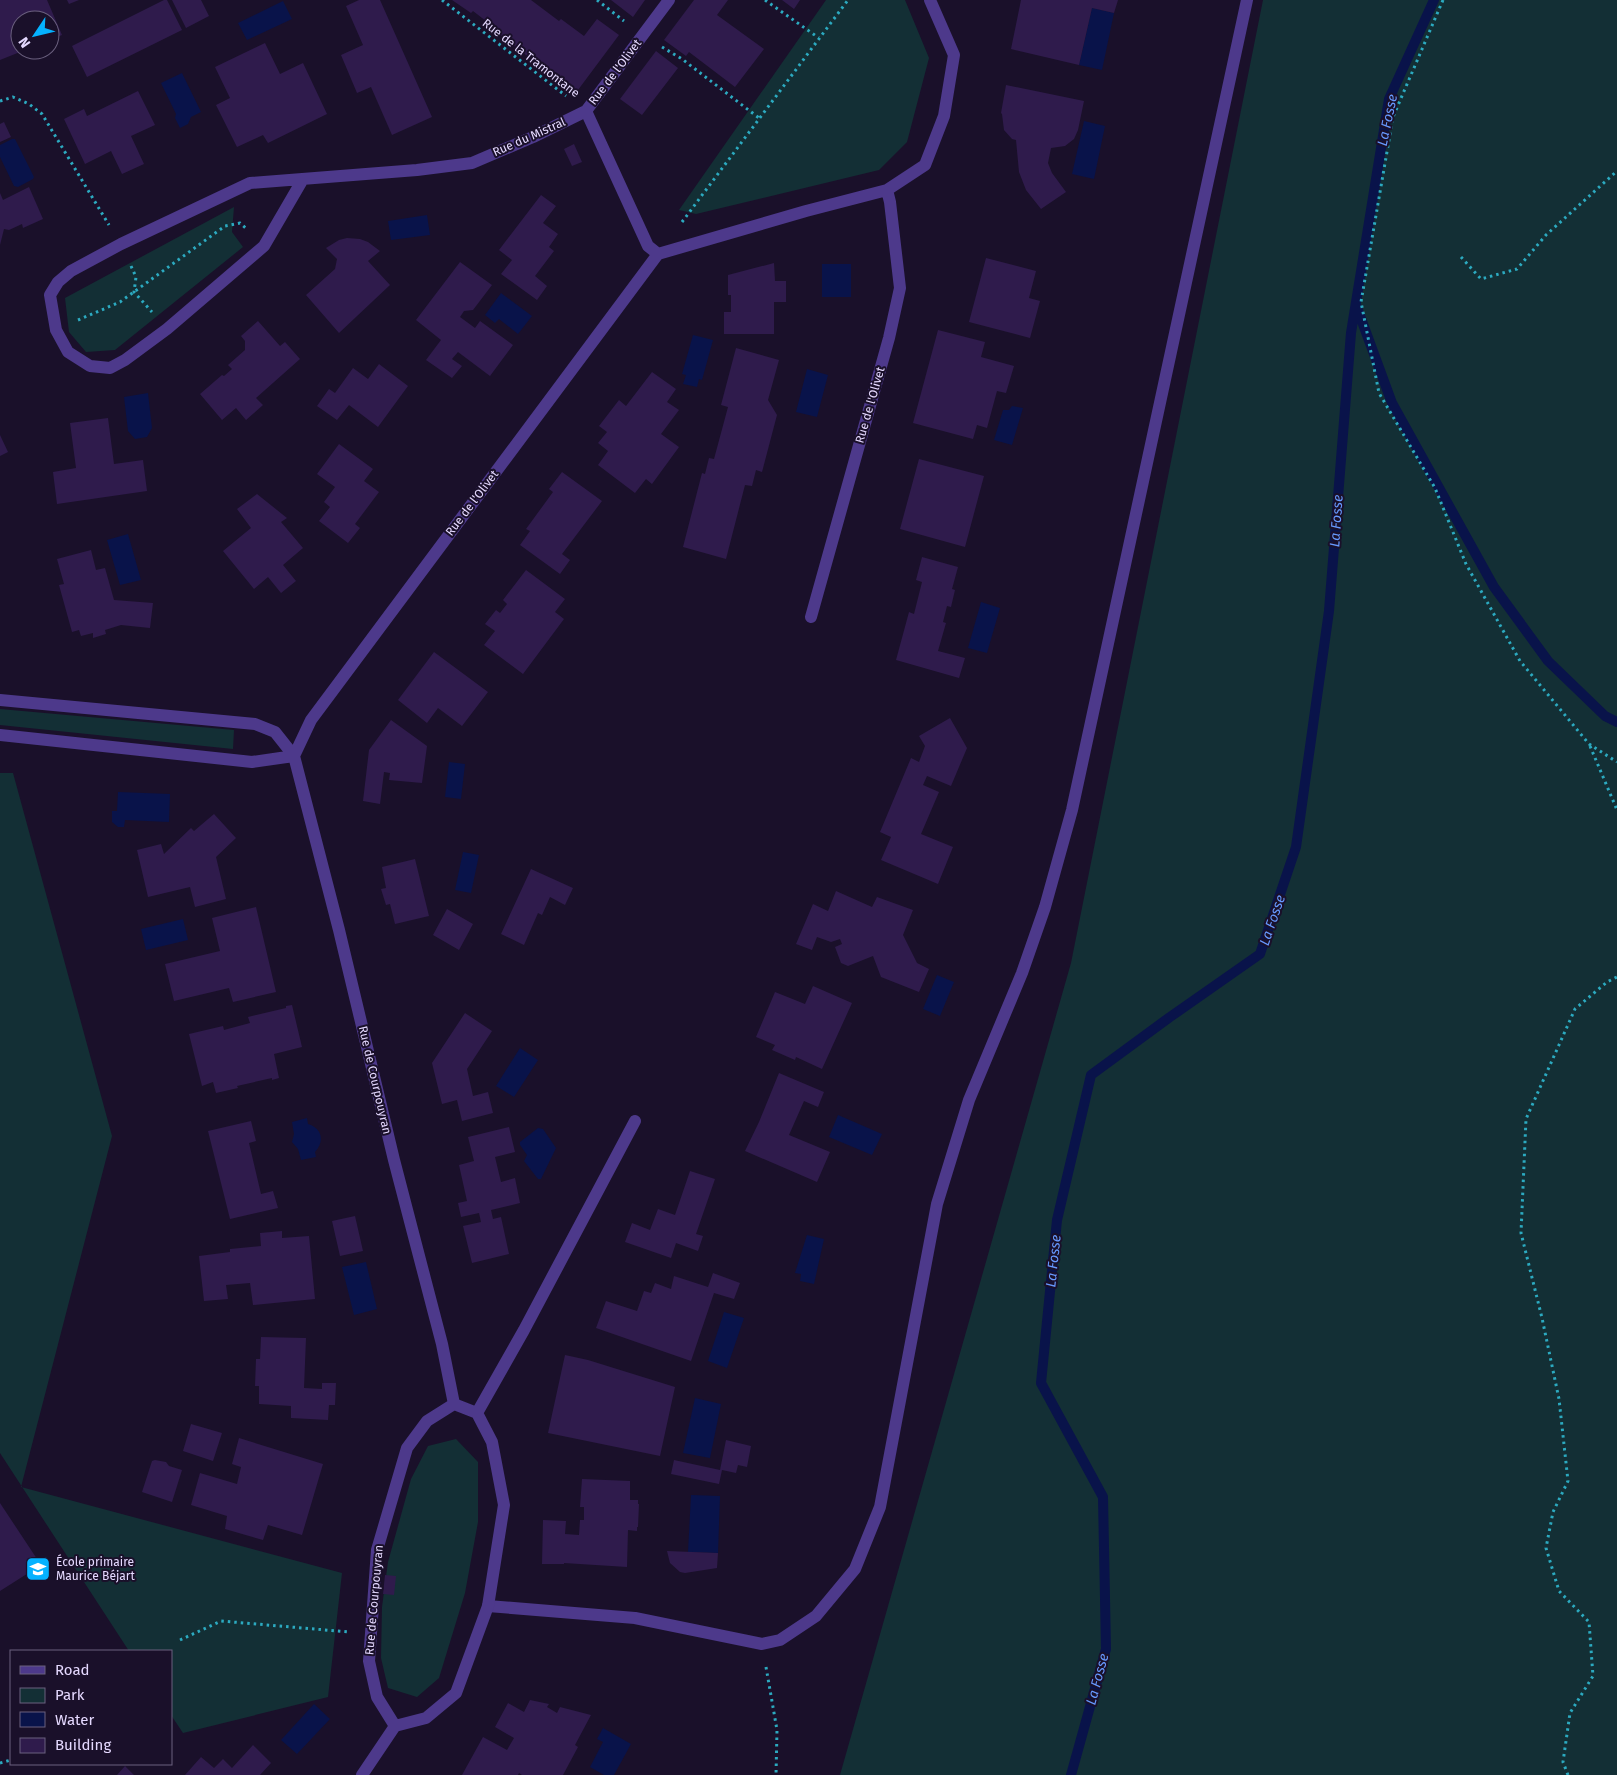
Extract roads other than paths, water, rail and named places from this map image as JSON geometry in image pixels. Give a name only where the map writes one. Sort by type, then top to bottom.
[{"type":"street","name":"Rue de l'Olivet","points":[[294,756],[311,720],[658,254],[648,246],[586,111],[669,0]]},
{"type":"street","points":[[658,254],[806,211],[887,190],[925,165],[944,116],[954,55],[930,0]]},
{"type":"street","points":[[488,1606],[635,1618],[762,1644],[780,1640],[816,1616],[855,1569],[880,1507],[937,1204],[969,1100],[1022,972],[1045,907],[1072,810],[1247,0]]},
{"type":"street","name":"Rue du Mistral","points":[[303,179],[264,246],[167,329],[125,360],[110,368],[90,366],[68,352],[56,330],[50,295],[58,282],[71,271],[121,244],[250,183],[417,170],[472,163],[533,137],[586,111]]},
{"type":"street","name":"Rue de l'Olivet","points":[[810,616],[889,338],[900,288],[887,190]]},
{"type":"street","points":[[0,700],[255,724],[275,732],[294,756]]},
{"type":"street","points":[[0,735],[252,762],[294,756]]},
{"type":"street","name":"Rue de Courpouyran","points":[[294,756],[339,930],[394,1160],[442,1344],[454,1404],[427,1421],[407,1448],[376,1550],[369,1661],[377,1697],[395,1726]]},
{"type":"street","points":[[477,1414],[635,1121]]},
{"type":"street","points":[[362,1775],[395,1726],[426,1718],[456,1693],[488,1606],[504,1505],[492,1442],[477,1414],[454,1404]]},
{"type":"water","points":[[283,1],[292,19],[247,40],[238,23]]},
{"type":"water","points":[[1092,8],[1114,13],[1102,70],[1079,65]]},
{"type":"water","points":[[182,73],[201,112],[191,117],[188,124],[180,128],[175,118],[176,114],[161,83]]},
{"type":"water","points":[[1084,121],[1105,126],[1094,179],[1072,174]]},
{"type":"water","points":[[15,139],[34,177],[18,187],[14,186],[0,157],[0,145]]},
{"type":"water","points":[[427,215],[430,235],[391,240],[388,221]]},
{"type":"water","points":[[822,264],[851,264],[851,297],[822,297]]},
{"type":"water","points":[[501,293],[532,316],[518,334],[499,319],[495,323],[485,315]]},
{"type":"water","points":[[693,335],[713,340],[702,380],[699,379],[697,387],[683,384],[686,375],[682,374]]},
{"type":"water","points":[[807,369],[828,375],[817,417],[796,412]]},
{"type":"water","points":[[148,393],[152,428],[147,437],[135,439],[128,431],[124,397]]},
{"type":"water","points":[[1012,406],[1023,408],[1012,445],[994,440],[1003,410],[1009,410]]},
{"type":"water","points":[[128,534],[141,580],[120,585],[107,540]]},
{"type":"water","points":[[981,602],[1000,608],[987,653],[968,648]]},
{"type":"water","points":[[449,762],[465,764],[461,799],[445,797]]},
{"type":"water","points":[[118,792],[170,794],[169,822],[125,820],[124,827],[118,827],[112,822],[112,811],[117,811]]},
{"type":"water","points":[[463,852],[479,855],[471,893],[455,890]]},
{"type":"water","points":[[183,919],[188,940],[146,950],[141,929]]},
{"type":"water","points":[[937,975],[954,982],[940,1016],[923,1009]]},
{"type":"water","points":[[520,1048],[538,1060],[514,1097],[496,1086]]},
{"type":"water","points":[[838,1115],[882,1134],[872,1155],[829,1137]]},
{"type":"water","points":[[307,1118],[308,1124],[319,1132],[321,1139],[315,1152],[316,1157],[301,1160],[298,1149],[292,1142],[294,1134],[292,1122]]},
{"type":"water","points":[[538,1128],[543,1129],[556,1148],[541,1179],[538,1179],[524,1161],[527,1155],[520,1145],[520,1142]]},
{"type":"water","points":[[807,1235],[824,1239],[814,1284],[800,1281],[801,1274],[795,1273]]},
{"type":"water","points":[[366,1262],[377,1309],[354,1315],[342,1267]]},
{"type":"water","points":[[724,1312],[744,1318],[727,1368],[708,1361]]},
{"type":"water","points":[[695,1398],[721,1404],[710,1458],[683,1453]]},
{"type":"water","points":[[691,1495],[720,1496],[718,1553],[688,1552]]},
{"type":"water","points":[[314,1704],[330,1719],[297,1754],[281,1740]]},
{"type":"water","points":[[603,1728],[631,1744],[614,1775],[604,1775],[590,1767],[603,1742],[597,1739]]},
{"type":"waterway","name":"La Fosse","points":[[1071,1775],[1106,1649],[1103,1497],[1041,1383],[1057,1220],[1091,1075],[1260,954],[1296,847],[1329,611],[1351,333],[1389,99],[1434,0]]},
{"type":"waterway","points":[[1356,305],[1392,403],[1494,587],[1548,661],[1605,716],[1617,722]]},
{"type":"place","name":"École primaire Maurice Béjart","points":[[38,1569]]}]
